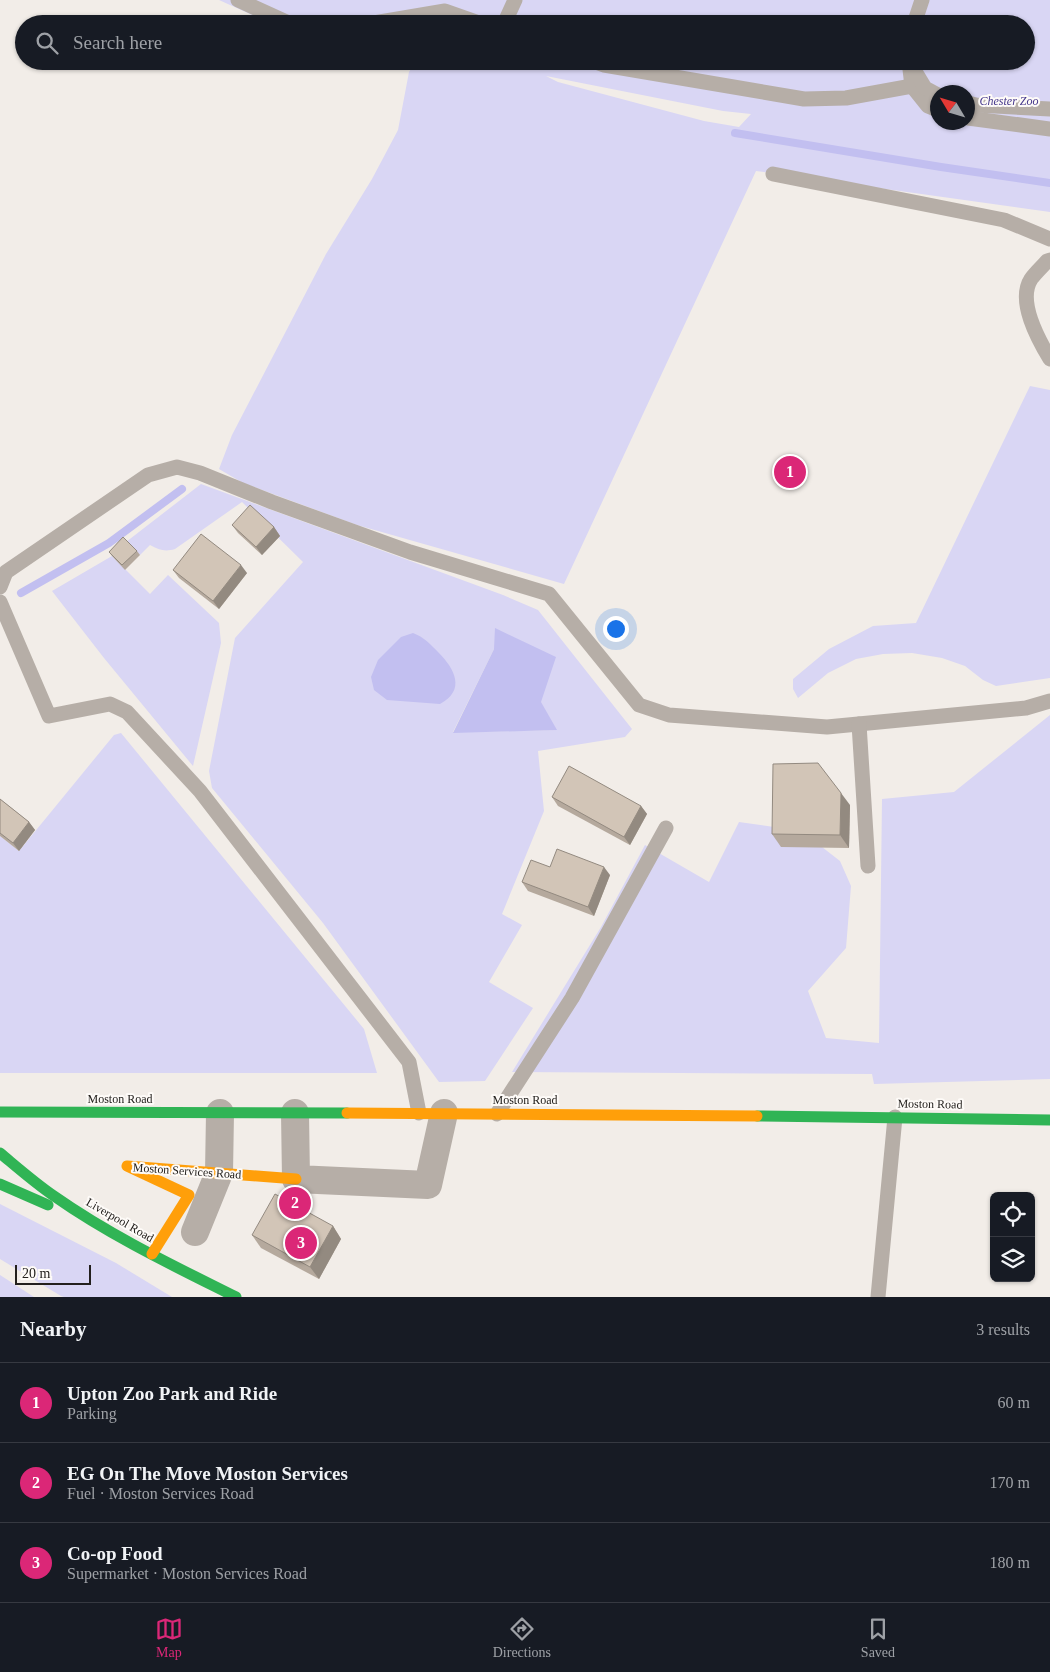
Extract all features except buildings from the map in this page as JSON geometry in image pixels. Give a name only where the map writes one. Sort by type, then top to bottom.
[{"type":"main road","name":"Moston Road","points":[[0,1112],[431,1113],[1050,1120]]},
{"type":"main road","name":"Liverpool Road","points":[[0,1153],[45,1190],[107,1230],[236,1297]]},
{"type":"main road","name":"Moston Services Road","points":[[152,1254],[189,1195],[127,1166],[296,1179]]},
{"type":"main road","points":[[0,1184],[107,1230]]},
{"type":"street","points":[[195,1232],[219,1173],[220,1113]]},
{"type":"street","points":[[295,1113],[296,1179]]},
{"type":"street","name":"Moston Services Road","points":[[296,1179],[428,1185],[431,1113]]},
{"type":"lane","points":[[238,0],[271,15]]},
{"type":"lane","points":[[508,15],[515,0]]},
{"type":"lane","points":[[917,15],[922,0]]},
{"type":"lane","points":[[408,15],[447,6],[464,15]]},
{"type":"lane","points":[[631,70],[804,99],[846,98],[912,86]]},
{"type":"lane","points":[[910,70],[912,86],[930,107]]},
{"type":"lane","points":[[914,70],[925,88],[930,91]]},
{"type":"lane","points":[[975,105],[1050,109]]},
{"type":"lane","points":[[975,119],[1050,129]]},
{"type":"lane","points":[[773,174],[1004,220],[1050,239]]},
{"type":"lane","points":[[1050,260],[1030,280],[1026,301],[1030,320],[1050,360]]},
{"type":"lane","points":[[0,587],[6,572],[124,491],[148,475],[177,467],[200,473],[272,502],[410,552],[549,594],[639,705],[668,715],[827,727],[1026,708],[1050,701]]},
{"type":"lane","points":[[0,602],[49,716],[110,704],[127,712],[200,791],[410,1062],[431,1113]]},
{"type":"lane","points":[[859,724],[868,866]]},
{"type":"lane","points":[[497,1114],[572,998],[666,828]]},
{"type":"lane","points":[[878,1297],[896,1118]]},
{"type":"green space","name":"Chester Zoo","points":[[219,0],[1050,0],[1050,212],[756,171],[564,584],[357,525],[243,483],[219,469],[232,435],[326,254],[372,179],[398,130],[410,70],[1035,70],[1035,15],[252,15]],"holes":[[[546,76],[723,111],[751,114],[739,127],[704,121],[558,82]]]},
{"type":"green space","points":[[1030,386],[1050,390],[1050,678],[996,686],[983,680],[965,666],[942,658],[912,653],[883,654],[856,659],[828,673],[798,698],[793,689],[793,679],[829,649],[873,626],[916,623]]},
{"type":"green space","points":[[201,484],[503,595],[538,610],[632,729],[625,737],[538,751],[544,811],[502,914],[522,925],[489,982],[533,1008],[485,1081],[439,1082],[323,923],[212,788],[209,771],[235,638],[303,562],[242,502],[175,549],[162,550],[150,545],[140,555],[126,542]],"holes":[[[494,649],[541,703],[556,730],[453,732]]]},
{"type":"green space","points":[[112,556],[150,594],[168,575],[219,623],[221,643],[193,766],[104,658],[52,591]]},
{"type":"green space","points":[[1050,715],[1050,1079],[874,1084],[872,1074],[512,1072],[601,927],[645,845],[709,882],[739,822],[781,828],[781,847],[822,847],[840,861],[851,886],[846,948],[808,991],[826,1038],[879,1043],[882,799],[954,792]]},
{"type":"green space","points":[[121,733],[364,1029],[377,1073],[0,1073],[0,836],[19,851],[114,735]]},
{"type":"green space","points":[[0,1204],[116,1263],[172,1297],[61,1296],[0,1259]]},
{"type":"green space","points":[[0,1275],[34,1297],[0,1297]]},
{"type":"water","points":[[495,628],[556,657],[541,702],[557,730],[453,733],[494,649]]},
{"type":"water","points":[[413,633],[432,646],[453,672],[455,686],[453,692],[440,704],[387,700],[374,690],[371,677],[378,660],[401,637]]},
{"type":"waterway","points":[[735,133],[1050,183]]},
{"type":"waterway","points":[[21,593],[109,543],[182,489]]},
{"type":"traffic: fast","points":[[0,1112],[347,1113]]},
{"type":"traffic: fast","points":[[757,1116],[1050,1120]]},
{"type":"traffic: fast","points":[[0,1153],[47,1191],[76,1211],[143,1250],[236,1297]]},
{"type":"traffic: fast","points":[[0,1184],[48,1205]]},
{"type":"traffic: slow","points":[[347,1113],[757,1116]]},
{"type":"traffic: slow","points":[[152,1254],[189,1195],[127,1166],[296,1179]]},
{"type":"place","name":"Upton Zoo Park and Ride","points":[[790,472]]},
{"type":"place","name":"EG On The Move Moston Services","points":[[295,1203]]},
{"type":"place","name":"Co-op Food","points":[[301,1243]]}]
